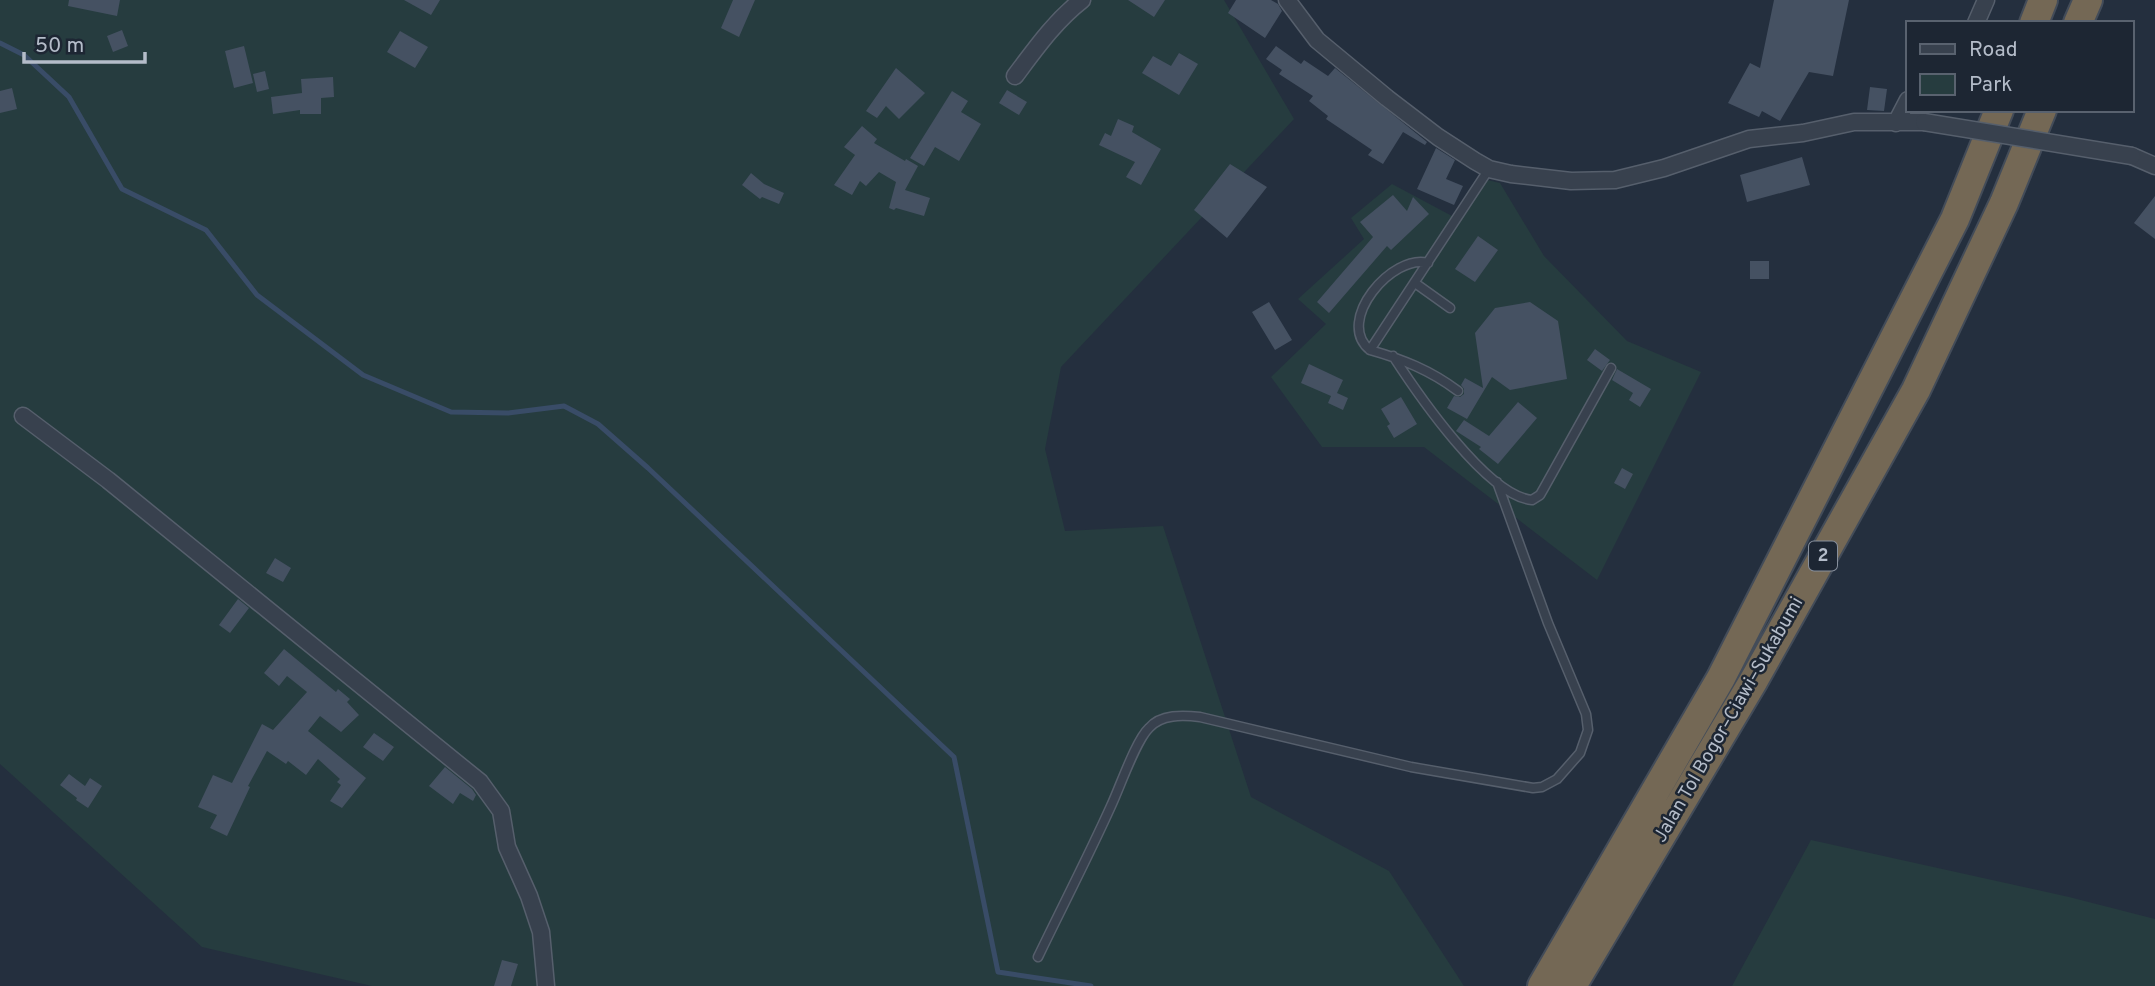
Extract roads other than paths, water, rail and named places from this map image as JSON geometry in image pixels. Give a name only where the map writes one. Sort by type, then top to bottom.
[{"type":"highway","points":[[2035,21],[2043,0]]},
{"type":"highway","points":[[2079,21],[2088,0]]},
{"type":"highway","name":"Jalan Tol Bogor–Ciawi–Sukabumi","points":[[1554,984],[1728,666],[1955,219],[1998,112]]},
{"type":"highway","name":"Jalan Tol Bogor–Ciawi–Sukabumi","points":[[1554,984],[1754,680],[1916,390],[2004,203],[2041,112]]},
{"type":"street","points":[[1015,76],[1047,33],[1082,0]]},
{"type":"street","points":[[1287,0],[1317,40],[1349,68],[1438,137],[1489,169],[1542,179],[1615,180],[1664,169],[1749,139],[1803,133],[1854,122],[1924,122],[2132,156],[2155,166]]},
{"type":"street","points":[[1977,21],[1986,0]]},
{"type":"street","points":[[1896,123],[1906,104]]},
{"type":"street","points":[[23,416],[108,480],[480,782],[501,811],[507,847],[529,896],[541,932],[546,986]]},
{"type":"lane","points":[[1370,349],[1489,169]]},
{"type":"lane","points":[[1428,263],[1410,262],[1398,268],[1381,284],[1362,307],[1358,333],[1362,343],[1370,349],[1436,375],[1458,391]]},
{"type":"lane","points":[[1415,283],[1450,307]]},
{"type":"lane","points":[[1393,356],[1444,428],[1472,459],[1497,482],[1522,498],[1532,500],[1540,495],[1611,368]]},
{"type":"lane","points":[[1038,957],[1108,815],[1142,738],[1151,725],[1164,719],[1185,715],[1200,717],[1411,768],[1520,786],[1542,787],[1564,773],[1584,746],[1588,730],[1586,714],[1548,622],[1497,482]]},
{"type":"waterway","points":[[0,43],[24,55],[69,97],[122,189],[206,230],[257,295],[363,375],[451,412],[508,413],[564,406],[598,424],[954,757],[998,972],[1091,986]]}]
